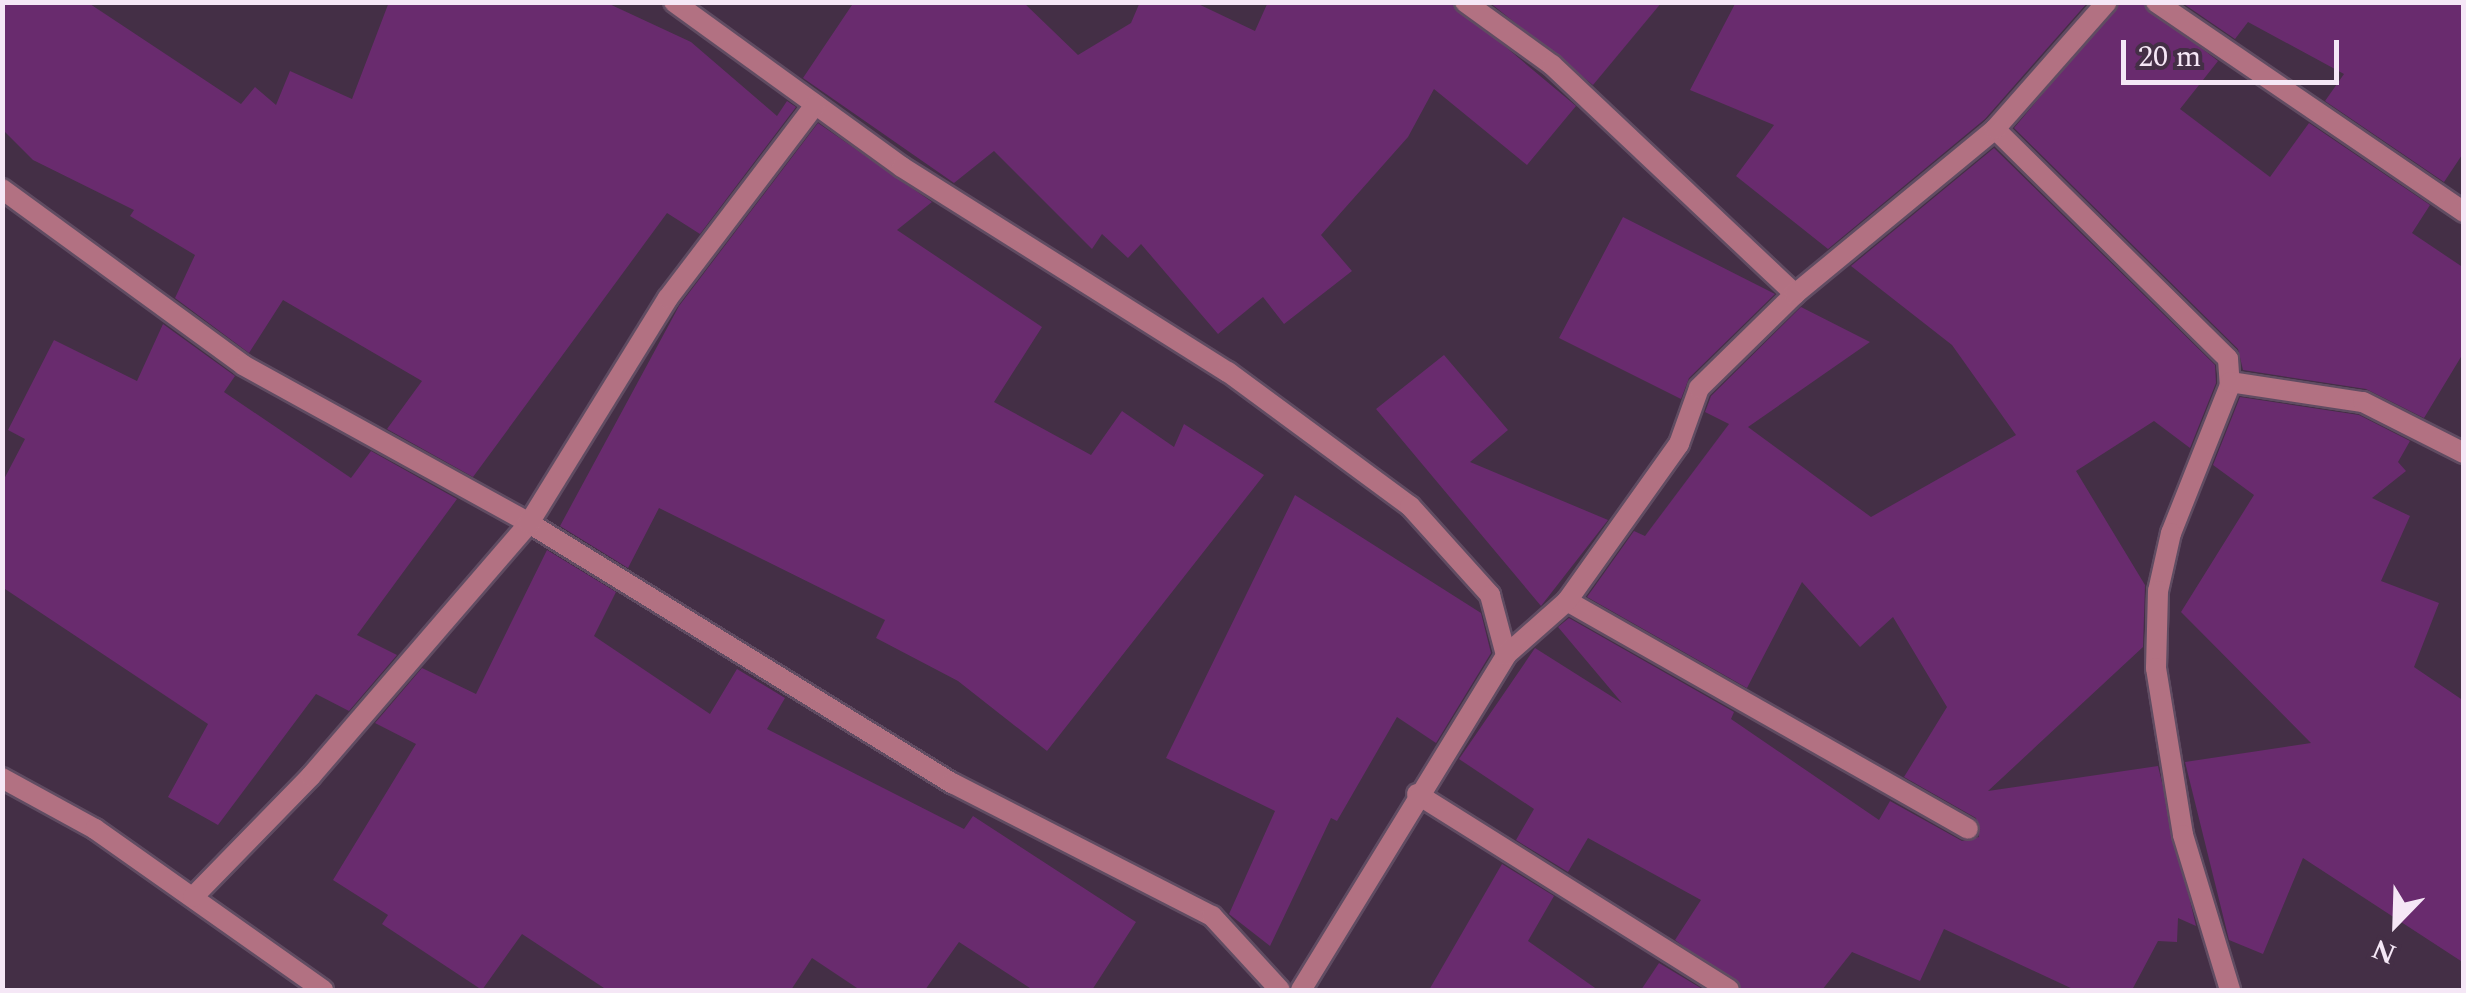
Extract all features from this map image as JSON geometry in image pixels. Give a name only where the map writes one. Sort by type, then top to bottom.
[{"type":"street","points":[[674,2],[815,105],[1228,372],[1410,506],[1490,595],[1506,655]]},
{"type":"street","points":[[1465,2],[1552,65],[1795,294]]},
{"type":"street","points":[[1301,990],[1417,794],[1506,655],[1567,601],[1678,444],[1699,388],[1795,294],[1995,129],[2107,2]]},
{"type":"street","points":[[2156,2],[2461,204]]},
{"type":"street","points":[[193,897],[311,776],[529,523],[668,298],[815,105]]},
{"type":"street","points":[[1995,129],[2228,358],[2230,382],[2171,533],[2158,590],[2156,668],[2183,835],[2230,990]]},
{"type":"street","points":[[2,189],[243,365],[529,523],[952,784],[1212,916],[1280,990]]},
{"type":"street","points":[[2230,382],[2363,402],[2464,452]]},
{"type":"street","points":[[1567,601],[1968,829]]},
{"type":"street","points":[[2,778],[193,897],[323,990]]},
{"type":"street","points":[[1417,794],[1729,990]]},
{"type":"building","points":[[2,2],[87,2],[241,104],[255,87],[276,105],[290,71],[352,99],[389,2],[605,2],[691,42],[777,116],[787,101],[796,107],[700,234],[667,213],[473,477],[387,429],[422,381],[283,300],[249,353],[175,298],[195,255],[130,216],[134,210],[33,160],[2,129]]},
{"type":"building","points":[[854,2],[1023,2],[1078,55],[1131,23],[1140,2],[1194,2],[1255,31],[1268,2],[1452,2],[1576,106],[1527,165],[1434,89],[1408,137],[1321,235],[1352,271],[1284,324],[1263,297],[1218,334],[1141,244],[1128,258],[1102,234],[1092,249],[994,151],[954,183],[803,78]]},
{"type":"building","points":[[1489,2],[1662,2],[1593,85]]},
{"type":"building","points":[[1736,2],[2088,2],[1985,119],[1828,249],[1736,176],[1774,125],[1690,90]]},
{"type":"building","points":[[2120,2],[2142,2],[2218,61],[2180,109],[2270,177],[2309,123],[2430,205],[2412,233],[2464,268],[2464,352],[2424,418],[2366,389],[2243,370],[2238,349],[2014,128]]},
{"type":"building","points":[[2181,2],[2464,2],[2464,152],[2444,182],[2325,101],[2344,74],[2248,22],[2235,39]]},
{"type":"building","points":[[818,123],[932,202],[897,230],[1042,327],[994,402],[1091,455],[1122,411],[1174,447],[1184,424],[1264,475],[1047,751],[958,681],[876,638],[885,620],[659,508],[628,568],[560,526],[679,306]]},
{"type":"building","points":[[1994,148],[2215,365],[2216,383],[2190,448],[2154,421],[2076,471],[2145,585],[2143,647],[1988,791],[2158,766],[2196,926],[2178,918],[2177,942],[2158,941],[2132,990],[2075,990],[1944,929],[1920,981],[1852,952],[1822,990],[1743,990],[1675,940],[1701,900],[1588,838],[1568,872],[1516,840],[1534,809],[1459,759],[1535,648],[1622,703],[1558,627],[1569,618],[1734,712],[1731,719],[1879,820],[1890,801],[1962,841],[1979,837],[1976,818],[1904,777],[1947,707],[1893,617],[1860,647],[1802,582],[1747,688],[1587,597],[1634,531],[1645,536],[1729,424],[1705,412],[1711,396],[1801,307],[1870,342],[1748,427],[1871,517],[2016,435],[1952,345],[1851,266]]},
{"type":"building","points":[[1623,217],[1775,294],[1689,378],[1681,399],[1559,338]]},
{"type":"building","points":[[163,324],[235,376],[224,392],[351,478],[371,451],[457,499],[357,635],[397,655],[349,711],[316,694],[218,825],[168,797],[208,724],[2,587],[2,483],[25,439],[8,430],[54,340],[137,381]]},
{"type":"building","points":[[1444,355],[1508,430],[1470,462],[1608,520],[1541,606],[1376,409]]},
{"type":"building","points":[[2240,397],[2359,415],[2410,441],[2398,462],[2406,471],[2372,498],[2410,516],[2381,581],[2439,603],[2414,667],[2464,701],[2464,963],[2303,858],[2263,954],[2229,940],[2185,762],[2311,743],[2181,612],[2254,495],[2213,465]]},
{"type":"building","points":[[1295,495],[1481,613],[1491,653],[1436,743],[1397,717],[1337,821],[1331,818],[1270,946],[1229,914],[1275,811],[1166,758]]},
{"type":"building","points":[[547,550],[616,592],[594,636],[710,714],[737,669],[785,698],[767,729],[964,829],[973,816],[1136,922],[1092,990],[1033,990],[959,942],[925,990],[860,990],[812,958],[791,990],[607,990],[522,934],[482,990],[382,924],[388,915],[333,880],[416,744],[375,723],[422,668],[476,694]]},
{"type":"building","points":[[1502,864],[1554,896],[1528,941],[1598,990],[1429,990]]},
{"type":"building","points":[[1659,963],[1704,990],[1641,990]]}]
